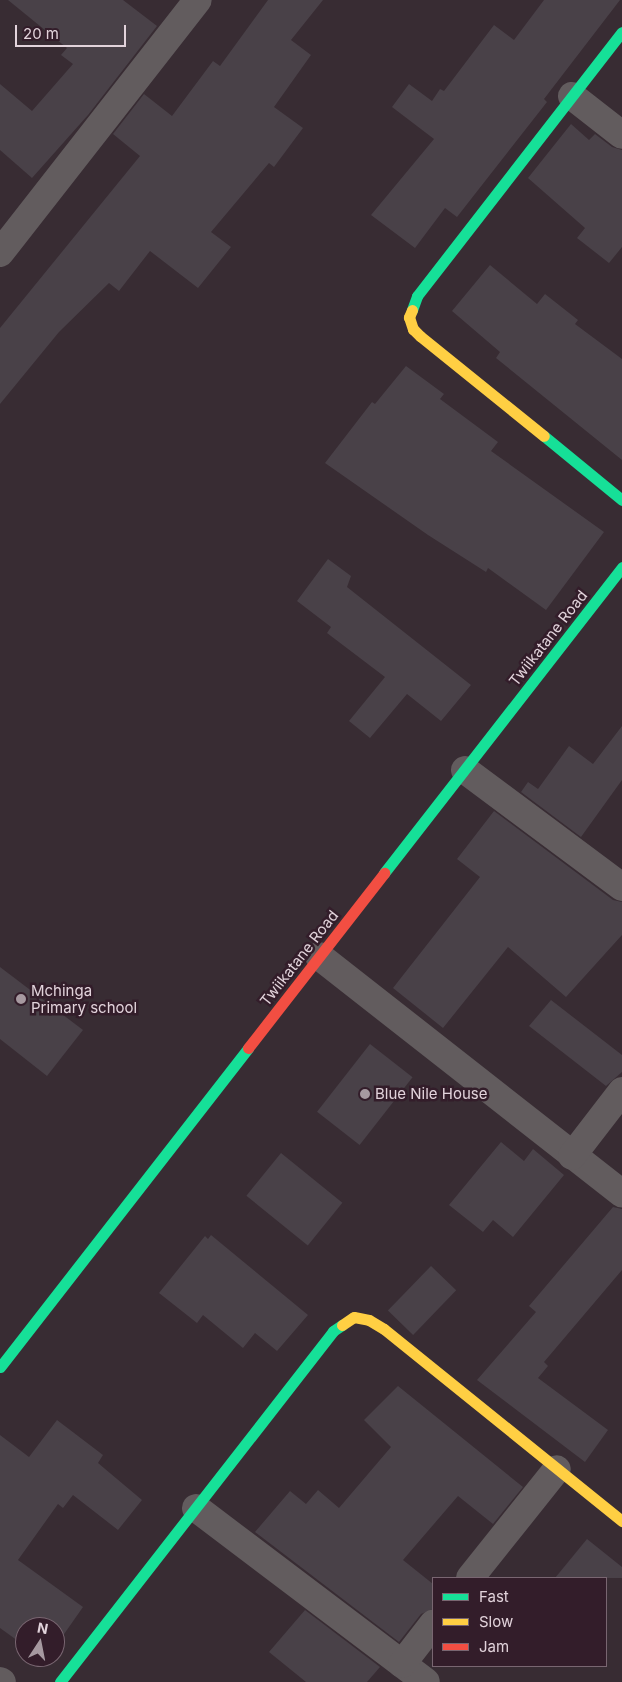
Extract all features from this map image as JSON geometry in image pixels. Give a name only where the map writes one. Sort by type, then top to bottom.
[{"type":"street","points":[[0,254],[198,0]]},
{"type":"street","points":[[622,32],[416,296],[409,318],[413,329],[420,336],[622,500]]},
{"type":"street","points":[[572,96],[622,136]]},
{"type":"street","name":"Twiikatane Road","points":[[0,1367],[622,567]]},
{"type":"street","points":[[465,770],[622,887]]},
{"type":"street","points":[[319,956],[622,1194]]},
{"type":"street","points":[[572,1156],[622,1090]]},
{"type":"street","points":[[60,1682],[333,1332],[354,1317],[369,1320],[384,1329],[622,1521]]},
{"type":"street","points":[[471,1577],[557,1469]]},
{"type":"street","points":[[196,1508],[426,1682]]},
{"type":"street","points":[[402,1664],[432,1625]]},
{"type":"building","points":[[8,0],[123,0],[157,26],[88,115],[32,178],[0,150],[0,84],[32,111],[73,64],[61,55],[67,48]]},
{"type":"building","points":[[268,0],[323,0],[291,40],[311,55],[274,107],[303,128],[274,167],[269,163],[211,232],[231,247],[198,288],[150,251],[119,291],[109,283],[59,332],[0,404],[0,328],[140,156],[113,134],[144,94],[172,116],[213,61],[220,66]]},
{"type":"building","points":[[544,0],[620,0],[544,99],[547,102],[457,217],[445,208],[415,248],[371,215],[434,139],[392,107],[409,84],[432,101],[440,89],[444,91],[494,25],[514,40]]},
{"type":"building","points":[[571,124],[589,140],[595,134],[612,147],[622,150],[622,247],[609,263],[577,238],[585,228],[528,178]]},
{"type":"building","points":[[490,265],[537,304],[545,294],[578,320],[575,324],[622,359],[622,460],[496,358],[500,352],[452,311]]},
{"type":"building","points":[[406,366],[444,394],[440,399],[498,442],[491,451],[604,532],[546,610],[488,568],[486,572],[428,535],[325,463],[372,402],[375,404]]},
{"type":"building","points":[[328,559],[351,576],[347,587],[471,685],[441,721],[407,694],[370,738],[349,721],[385,677],[327,633],[331,627],[297,601]]},
{"type":"building","points":[[622,726],[622,780],[581,837],[521,792],[528,782],[538,789],[569,746],[593,764]]},
{"type":"building","points":[[494,811],[613,900],[622,902],[622,935],[566,997],[508,947],[443,1028],[393,988],[480,877],[457,859]]},
{"type":"building","name":"Mchinga Primary school","points":[[0,967],[83,1030],[47,1076],[0,1039]]},
{"type":"building","points":[[551,1000],[622,1055],[622,1072],[606,1086],[529,1026]]},
{"type":"building","name":"Blue Nile House","points":[[370,1044],[413,1077],[360,1145],[317,1112]]},
{"type":"building","points":[[501,1142],[524,1161],[533,1149],[564,1175],[513,1237],[493,1220],[483,1232],[449,1205]]},
{"type":"building","points":[[281,1153],[342,1203],[308,1245],[246,1196]]},
{"type":"building","points":[[613,1207],[622,1209],[622,1270],[544,1362],[548,1366],[538,1378],[608,1430],[585,1462],[477,1380],[536,1312],[529,1306]]},
{"type":"building","points":[[211,1235],[308,1315],[277,1351],[255,1333],[243,1348],[203,1315],[197,1323],[159,1293],[205,1236],[208,1239]]},
{"type":"building","points":[[431,1266],[456,1290],[413,1335],[388,1311]]},
{"type":"building","points":[[398,1386],[523,1487],[493,1524],[458,1496],[403,1560],[432,1583],[432,1609],[421,1614],[399,1642],[255,1532],[290,1491],[306,1504],[318,1490],[339,1508],[391,1447],[364,1420]]},
{"type":"building","points":[[57,1420],[103,1455],[98,1463],[142,1500],[118,1530],[73,1495],[63,1508],[58,1504],[18,1560],[83,1607],[65,1633],[65,1617],[15,1617],[15,1639],[0,1628],[0,1435],[29,1457]]},
{"type":"building","points":[[587,1539],[622,1567],[622,1578],[556,1577]]},
{"type":"building","points":[[305,1610],[380,1667],[367,1682],[306,1682],[269,1652]]},
{"type":"traffic: fast","points":[[412,310],[417,296],[622,32]]},
{"type":"traffic: fast","points":[[544,436],[622,500]]},
{"type":"traffic: fast","points":[[384,873],[622,567]]},
{"type":"traffic: fast","points":[[0,1367],[248,1048]]},
{"type":"traffic: fast","points":[[60,1682],[333,1331],[342,1325]]},
{"type":"traffic: slow","points":[[412,310],[409,317],[413,329],[420,336],[544,436]]},
{"type":"traffic: slow","points":[[342,1325],[354,1317],[369,1320],[384,1329],[622,1521]]},
{"type":"traffic: jam","points":[[248,1048],[384,873]]},
{"type":"place","name":"Mchinga Primary school","points":[[21,999]]},
{"type":"place","name":"Blue Nile House","points":[[365,1094]]}]
